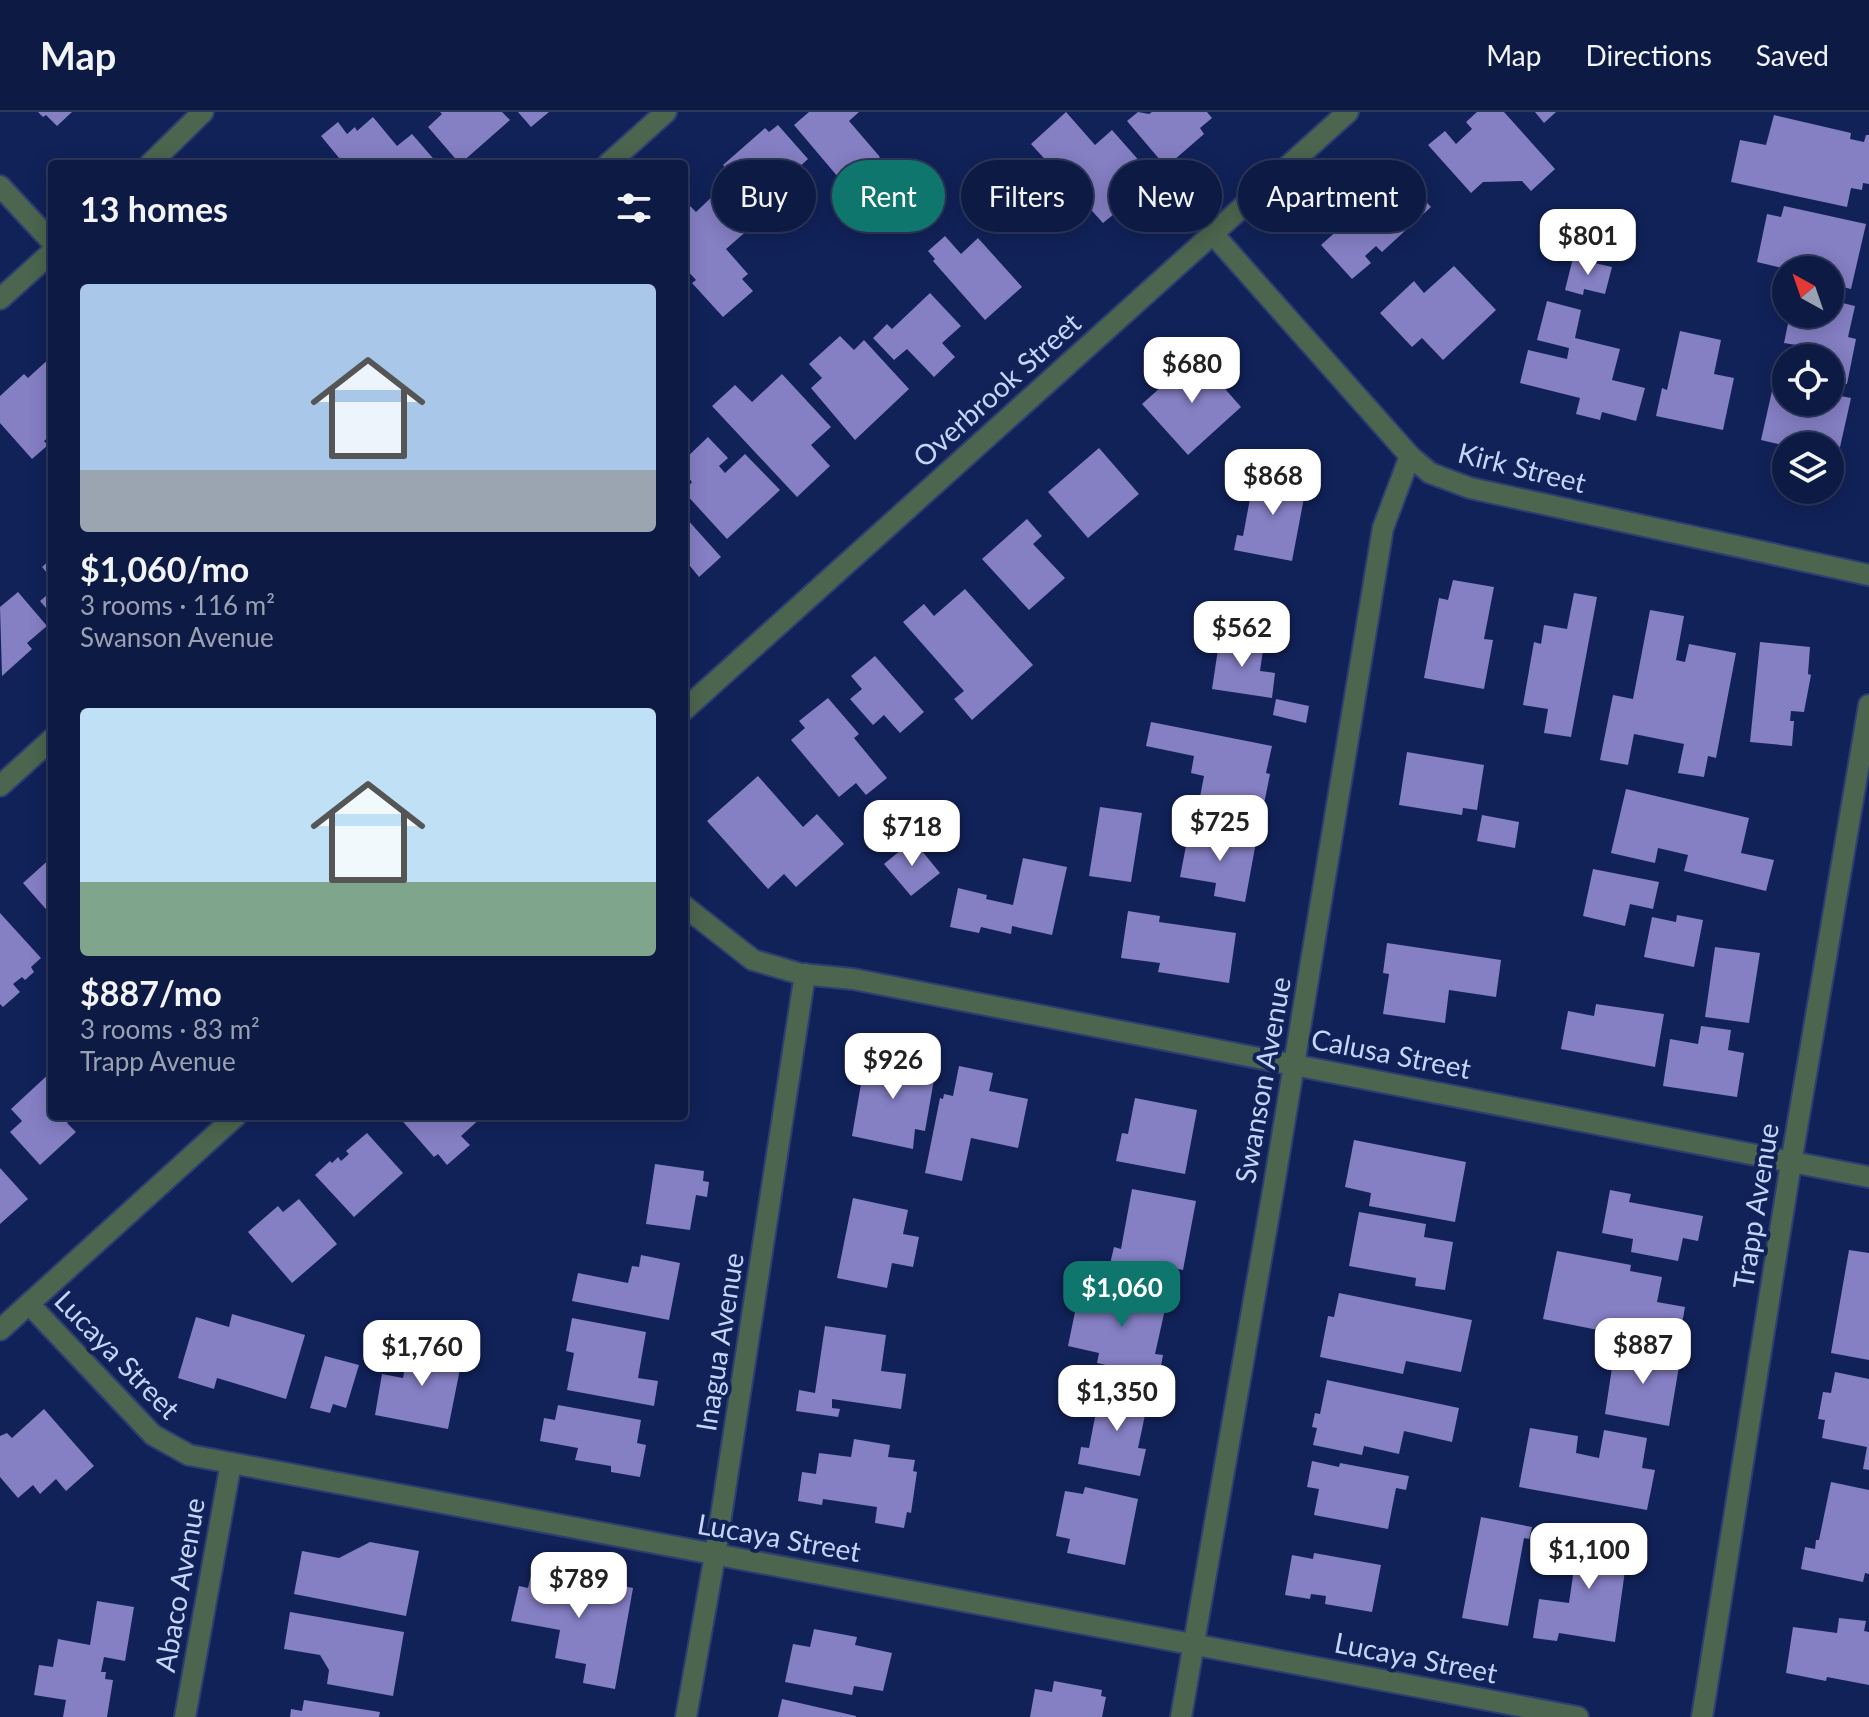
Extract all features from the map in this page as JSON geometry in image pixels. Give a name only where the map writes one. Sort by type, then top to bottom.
[{"type":"street","points":[[154,160],[203,112]]},
{"type":"street","points":[[612,160],[666,112]]},
{"type":"street","name":"Overbrook Street","points":[[688,706],[1348,112]]},
{"type":"street","points":[[0,186],[48,238]]},
{"type":"street","name":"Kirk Street","points":[[1213,234],[1410,456],[1430,473],[1470,488],[1869,575]]},
{"type":"street","points":[[0,299],[48,256]]},
{"type":"street","name":"Swanson Avenue","points":[[1181,1717],[1383,528],[1410,456]]},
{"type":"street","name":"Trapp Avenue","points":[[1702,1717],[1869,705]]},
{"type":"street","points":[[0,786],[48,743]]},
{"type":"street","name":"Calusa Street","points":[[688,909],[753,960],[805,974],[853,979],[1294,1063],[1869,1177]]},
{"type":"street","name":"Inagua Avenue","points":[[686,1717],[715,1555],[805,974]]},
{"type":"street","points":[[0,1330],[232,1120]]},
{"type":"street","name":"Lucaya Street","points":[[29,1304],[153,1435],[189,1455],[1578,1717]]},
{"type":"street","name":"Abaco Avenue","points":[[185,1717],[231,1463]]},
{"type":"building","points":[[38,112],[72,112],[57,126]]},
{"type":"building","points":[[440,112],[502,112],[510,120],[465,160],[457,160],[428,127],[442,114]]},
{"type":"building","points":[[518,112],[549,112],[531,127]]},
{"type":"building","points":[[809,112],[859,112],[849,121],[880,157],[877,160],[832,160],[832,170],[794,125]]},
{"type":"building","points":[[1066,112],[1095,145],[1112,130],[1138,160],[1109,160],[1109,218],[1103,223],[1093,212],[1093,160],[1046,160],[1031,144]]},
{"type":"building","points":[[1138,112],[1207,112],[1212,118],[1200,128],[1204,134],[1174,160],[1160,160],[1127,121]]},
{"type":"building","points":[[1477,112],[1504,112],[1555,169],[1531,191],[1522,181],[1483,182],[1471,193],[1428,145],[1445,131],[1456,144],[1472,129],[1466,122]]},
{"type":"building","points":[[1535,112],[1556,112],[1544,123]]},
{"type":"building","points":[[1774,115],[1851,133],[1850,139],[1864,142],[1866,135],[1869,135],[1869,184],[1863,183],[1862,190],[1851,188],[1847,207],[1731,182],[1740,140],[1766,145]]},
{"type":"building","points":[[373,117],[397,146],[412,134],[435,160],[341,160],[321,136],[338,122],[347,134],[355,127],[357,131]]},
{"type":"building","points":[[778,125],[808,159],[729,160],[765,128],[769,132]]},
{"type":"building","points":[[712,197],[712,232],[745,232],[726,249],[748,274],[742,279],[753,291],[723,317],[692,283],[696,280],[688,271],[688,204],[696,212]]},
{"type":"building","points":[[1784,206],[1866,224],[1851,289],[1844,287],[1844,256],[1772,256],[1772,266],[1757,262],[1767,214],[1781,217]]},
{"type":"building","points":[[1335,232],[1404,232],[1382,252],[1376,246],[1365,256],[1371,263],[1352,279],[1321,245]]},
{"type":"building","points":[[945,236],[961,254],[978,238],[1022,287],[985,320],[933,261],[935,259],[928,251]]},
{"type":"building","points":[[1573,258],[1612,267],[1605,294],[1584,289],[1583,295],[1565,290]]},
{"type":"building","points":[[1454,266],[1496,310],[1443,360],[1422,338],[1412,347],[1380,313],[1414,281],[1424,293]]},
{"type":"building","points":[[930,293],[961,326],[942,343],[955,357],[934,377],[907,349],[894,360],[873,338],[887,324],[892,329]]},
{"type":"building","points":[[1547,301],[1581,310],[1575,338],[1620,349],[1612,380],[1645,388],[1636,421],[1602,412],[1600,420],[1576,414],[1580,398],[1520,383],[1528,350],[1567,359],[1569,348],[1537,340]]},
{"type":"building","points":[[1844,303],[1855,306],[1848,337],[1856,339],[1847,384],[1844,383],[1844,344],[1784,343],[1787,328],[1844,328]]},
{"type":"building","points":[[1680,331],[1721,340],[1714,374],[1734,378],[1723,430],[1656,416],[1662,388],[1667,390]]},
{"type":"building","points":[[840,336],[854,350],[864,340],[909,389],[855,440],[811,388],[822,378],[809,364]]},
{"type":"building","points":[[1196,356],[1241,407],[1188,455],[1142,404]]},
{"type":"building","points":[[48,360],[48,438],[44,441],[48,445],[32,459],[0,423],[0,396],[24,374],[28,378]]},
{"type":"building","points":[[782,374],[831,427],[811,445],[830,466],[797,497],[712,406],[735,385],[752,402]]},
{"type":"building","points":[[1772,391],[1772,416],[1844,416],[1844,397],[1851,398],[1843,432],[1772,432],[1772,443],[1761,440]]},
{"type":"building","points":[[708,437],[728,458],[719,466],[725,473],[745,454],[780,490],[727,539],[688,496],[688,487],[692,482],[688,478],[688,456]]},
{"type":"building","points":[[1099,448],[1139,494],[1088,538],[1048,492]]},
{"type":"building","points":[[1255,472],[1307,482],[1292,561],[1234,550],[1237,535],[1243,536]]},
{"type":"building","points":[[1027,519],[1042,536],[1033,544],[1065,578],[1029,610],[982,559]]},
{"type":"building","points":[[688,520],[721,557],[699,577],[690,566],[688,568]]},
{"type":"building","points":[[1453,580],[1494,587],[1484,639],[1493,640],[1484,689],[1424,678],[1439,598],[1448,600]]},
{"type":"building","points":[[965,589],[1033,665],[972,720],[954,699],[964,691],[903,622],[924,604],[934,616]]},
{"type":"building","points":[[18,592],[47,626],[27,643],[32,649],[2,676],[0,607]]},
{"type":"building","points":[[1574,593],[1597,597],[1571,737],[1544,733],[1548,709],[1523,705],[1534,642],[1541,644],[1544,625],[1567,629]]},
{"type":"building","points":[[48,594],[48,610],[40,601]]},
{"type":"building","points":[[1650,610],[1684,616],[1676,660],[1685,662],[1689,644],[1736,653],[1716,758],[1708,756],[1704,777],[1678,773],[1684,744],[1634,734],[1628,765],[1600,760],[1613,695],[1633,699]]},
{"type":"building","points":[[1220,636],[1264,643],[1260,671],[1275,673],[1272,698],[1212,689]]},
{"type":"building","points":[[1760,642],[1810,647],[1808,674],[1811,675],[1804,712],[1791,711],[1790,721],[1794,721],[1792,746],[1750,742]]},
{"type":"building","points":[[875,656],[924,712],[900,733],[884,715],[873,725],[850,699],[862,689],[851,676]]},
{"type":"building","points":[[828,698],[859,734],[854,738],[887,778],[866,795],[856,783],[839,797],[791,740],[805,728],[799,721]]},
{"type":"building","points":[[1276,699],[1309,706],[1306,723],[1273,715]]},
{"type":"building","points":[[1151,722],[1272,746],[1262,814],[1199,802],[1204,776],[1191,773],[1194,756],[1146,746]]},
{"type":"building","points":[[1407,752],[1484,765],[1477,810],[1463,808],[1462,815],[1399,805]]},
{"type":"building","points":[[758,776],[803,827],[817,814],[844,844],[796,887],[784,874],[768,889],[707,821]]},
{"type":"building","points":[[1626,789],[1749,818],[1741,853],[1774,860],[1766,891],[1684,871],[1688,855],[1658,848],[1655,863],[1611,853]]},
{"type":"building","points":[[1100,807],[1142,813],[1131,882],[1089,876]]},
{"type":"building","points":[[1482,815],[1519,822],[1515,848],[1477,841]]},
{"type":"building","points":[[1189,830],[1256,842],[1245,902],[1214,896],[1216,883],[1180,877]]},
{"type":"building","points":[[913,840],[940,873],[911,896],[884,864]]},
{"type":"building","points":[[1023,858],[1067,867],[1052,935],[1012,926],[1011,934],[981,927],[979,933],[950,927],[958,888],[1013,905]]},
{"type":"building","points":[[48,861],[48,911],[23,883]]},
{"type":"building","points":[[1593,869],[1659,882],[1653,909],[1630,904],[1625,926],[1583,916]]},
{"type":"building","points":[[1128,911],[1160,916],[1159,922],[1236,933],[1229,983],[1158,972],[1160,963],[1121,958]]},
{"type":"building","points":[[0,913],[41,958],[31,967],[34,972],[25,980],[22,977],[13,984],[20,992],[3,1007],[0,1004]]},
{"type":"building","points":[[1677,915],[1703,920],[1694,967],[1644,957],[1652,917],[1676,922]]},
{"type":"building","points":[[1387,943],[1501,960],[1496,997],[1449,990],[1445,1023],[1383,1014],[1389,974],[1383,973]]},
{"type":"building","points":[[1715,947],[1760,953],[1749,1023],[1705,1017]]},
{"type":"building","points":[[1596,1004],[1664,1014],[1655,1067],[1561,1049],[1568,1011],[1594,1016]]},
{"type":"building","points":[[1701,1026],[1731,1030],[1728,1050],[1744,1053],[1737,1097],[1663,1086],[1670,1039],[1698,1044]]},
{"type":"building","points":[[866,1055],[936,1068],[925,1131],[915,1129],[913,1149],[852,1136]]},
{"type":"building","points":[[959,1066],[993,1073],[989,1091],[1028,1099],[1018,1148],[971,1138],[962,1181],[925,1173],[940,1098],[943,1099],[944,1094],[953,1096]]},
{"type":"building","points":[[48,1075],[48,1120],[70,1120],[67,1123],[76,1132],[40,1165],[10,1132],[22,1121],[11,1109]]},
{"type":"building","points":[[1135,1098],[1197,1110],[1185,1174],[1116,1161],[1122,1133],[1128,1134]]},
{"type":"building","points":[[402,1120],[479,1120],[461,1136],[470,1145],[447,1165],[438,1154],[434,1157]]},
{"type":"building","points":[[367,1133],[403,1173],[354,1217],[315,1175],[330,1161],[332,1163],[338,1157],[341,1161],[349,1154],[346,1151]]},
{"type":"building","points":[[1354,1140],[1466,1162],[1455,1222],[1369,1206],[1371,1193],[1345,1187]]},
{"type":"building","points":[[655,1164],[704,1171],[703,1181],[709,1182],[707,1197],[696,1195],[690,1230],[646,1224]]},
{"type":"building","points":[[0,1168],[28,1199],[0,1224]]},
{"type":"building","points":[[1132,1189],[1196,1201],[1183,1270],[1149,1263],[1148,1271],[1110,1264],[1114,1247],[1121,1249]]},
{"type":"building","points":[[1610,1190],[1631,1194],[1629,1202],[1703,1216],[1698,1241],[1683,1238],[1678,1261],[1631,1252],[1633,1239],[1602,1233]]},
{"type":"building","points":[[853,1198],[908,1210],[903,1234],[919,1237],[913,1267],[892,1263],[887,1288],[837,1278]]},
{"type":"building","points":[[299,1199],[337,1244],[292,1283],[248,1232],[278,1206],[283,1212]]},
{"type":"building","points":[[1359,1212],[1426,1224],[1424,1237],[1453,1242],[1445,1290],[1415,1286],[1416,1278],[1349,1266]]},
{"type":"building","points":[[1849,1250],[1869,1253],[1869,1360],[1831,1353]]},
{"type":"building","points":[[1557,1251],[1631,1265],[1630,1271],[1662,1277],[1657,1302],[1685,1307],[1678,1346],[1543,1319]]},
{"type":"building","points":[[641,1255],[680,1263],[669,1320],[572,1301],[578,1273],[628,1283],[632,1266],[639,1267]]},
{"type":"building","points":[[1101,1281],[1168,1296],[1155,1354],[1163,1355],[1159,1377],[1097,1363],[1099,1353],[1068,1346],[1076,1307],[1095,1311]]},
{"type":"building","points":[[1339,1293],[1472,1320],[1461,1372],[1406,1361],[1403,1374],[1320,1357],[1328,1316],[1334,1317]]},
{"type":"building","points":[[232,1314],[305,1335],[286,1399],[217,1378],[214,1389],[178,1378],[196,1317],[229,1327]]},
{"type":"building","points":[[572,1318],[646,1332],[638,1378],[658,1381],[654,1406],[567,1390],[574,1353],[566,1351]]},
{"type":"building","points":[[825,1326],[886,1335],[881,1371],[906,1374],[901,1409],[832,1399],[832,1408],[840,1409],[838,1417],[796,1411],[799,1390],[815,1393]]},
{"type":"building","points":[[409,1344],[463,1354],[448,1429],[375,1415],[382,1374],[403,1378]]},
{"type":"building","points":[[1615,1348],[1676,1355],[1675,1360],[1680,1360],[1669,1426],[1605,1414]]},
{"type":"building","points":[[325,1356],[359,1365],[346,1408],[333,1404],[330,1413],[310,1408]]},
{"type":"building","points":[[1835,1372],[1869,1379],[1869,1470],[1863,1469],[1867,1447],[1822,1438],[1825,1420],[1818,1419],[1823,1392],[1831,1393]]},
{"type":"building","points":[[1327,1380],[1459,1408],[1452,1442],[1404,1431],[1399,1454],[1364,1446],[1362,1455],[1313,1445],[1317,1428],[1312,1427],[1315,1413],[1320,1414]]},
{"type":"building","points":[[1101,1386],[1149,1396],[1138,1448],[1146,1449],[1140,1476],[1078,1464],[1081,1447],[1089,1448]]},
{"type":"building","points":[[558,1405],[641,1420],[637,1443],[646,1445],[640,1477],[611,1472],[611,1466],[575,1460],[578,1448],[540,1441],[544,1418],[555,1420]]},
{"type":"building","points":[[44,1409],[94,1466],[66,1491],[56,1479],[40,1494],[33,1485],[18,1498],[0,1477],[0,1436],[7,1433],[12,1438]]},
{"type":"building","points":[[1530,1428],[1578,1436],[1576,1453],[1599,1458],[1604,1430],[1647,1438],[1642,1468],[1655,1470],[1647,1510],[1519,1487]]},
{"type":"building","points":[[854,1439],[890,1445],[888,1457],[915,1460],[913,1471],[917,1472],[911,1513],[907,1512],[904,1528],[875,1523],[877,1507],[823,1499],[822,1505],[798,1501],[802,1472],[816,1474],[819,1453],[851,1457]]},
{"type":"building","points":[[1312,1461],[1409,1476],[1406,1490],[1396,1488],[1388,1529],[1314,1515],[1319,1489],[1307,1487]]},
{"type":"building","points":[[1831,1482],[1869,1490],[1869,1574],[1865,1573],[1863,1582],[1801,1569],[1805,1547],[1815,1549],[1816,1540],[1819,1540]]},
{"type":"building","points":[[1085,1487],[1138,1499],[1125,1565],[1067,1553],[1070,1539],[1056,1536],[1065,1491],[1083,1494]]},
{"type":"building","points":[[1481,1517],[1532,1527],[1529,1539],[1524,1538],[1508,1626],[1462,1618]]},
{"type":"building","points":[[1580,1527],[1630,1535],[1615,1642],[1559,1633],[1557,1641],[1533,1638],[1539,1599],[1569,1603]]},
{"type":"building","points":[[370,1542],[419,1551],[406,1616],[294,1594],[302,1551],[339,1558]]},
{"type":"building","points":[[1314,1553],[1381,1565],[1372,1612],[1325,1604],[1326,1596],[1311,1594],[1310,1599],[1285,1595],[1292,1555],[1313,1559]]},
{"type":"building","points":[[533,1567],[633,1588],[615,1689],[583,1683],[586,1664],[555,1658],[560,1630],[511,1621],[519,1586],[528,1588]]},
{"type":"building","points":[[97,1601],[134,1607],[125,1661],[104,1657],[101,1672],[106,1672],[105,1679],[113,1680],[107,1717],[63,1717],[66,1700],[34,1695],[39,1665],[53,1667],[58,1639],[90,1645]]},
{"type":"building","points":[[290,1612],[404,1632],[393,1696],[327,1684],[329,1670],[320,1655],[284,1649]]},
{"type":"building","points":[[1839,1618],[1866,1621],[1864,1631],[1869,1632],[1869,1685],[1786,1673],[1793,1627],[1837,1633]]},
{"type":"building","points":[[814,1629],[857,1637],[855,1645],[892,1653],[883,1691],[854,1686],[852,1695],[785,1682],[793,1644],[810,1647]]},
{"type":"building","points":[[1054,1681],[1102,1690],[1101,1696],[1106,1697],[1102,1717],[1030,1717],[1035,1689],[1052,1692]]},
{"type":"building","points":[[782,1699],[856,1716],[856,1717],[778,1717]]},
{"type":"building","points":[[304,1700],[380,1712],[379,1717],[290,1717],[291,1709],[302,1711]]}]
